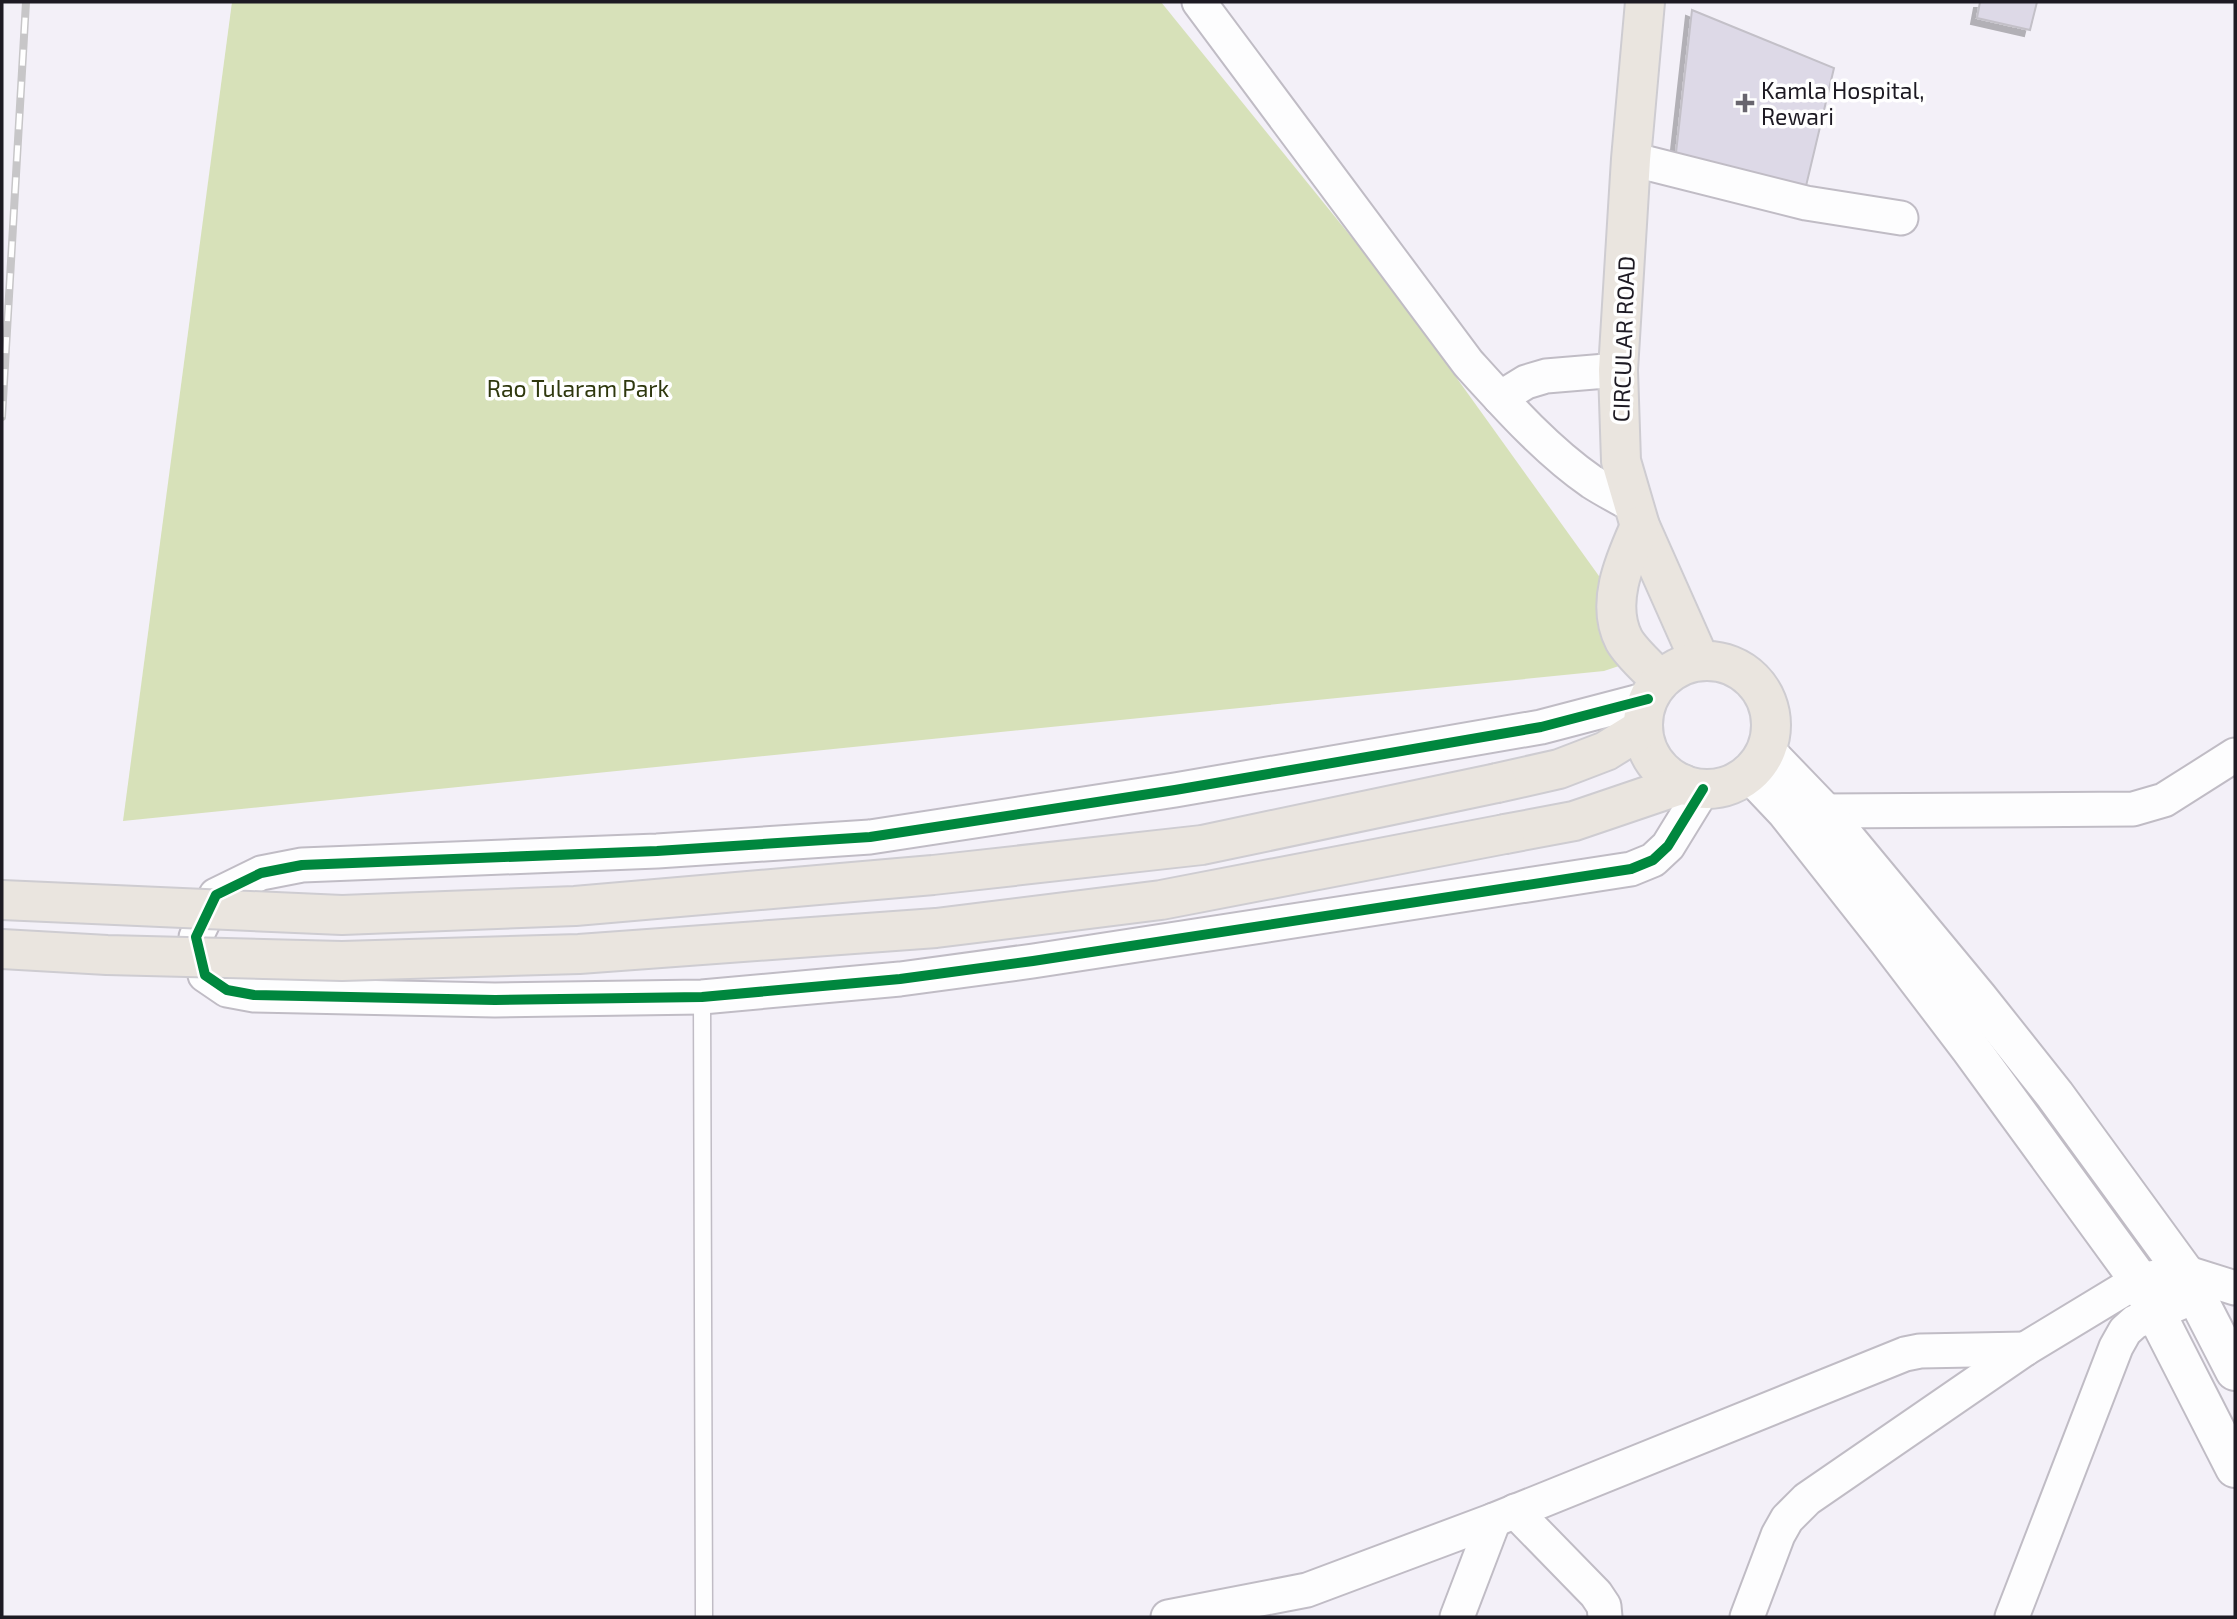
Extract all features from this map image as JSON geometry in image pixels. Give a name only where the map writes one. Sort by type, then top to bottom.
[{"type":"main road","name":"CIRCULAR ROAD","points":[[1645,2],[1631,159],[1618,370],[1621,461],[1637,516],[1699,661]]},
{"type":"main road","points":[[1637,516],[1618,584],[1618,625],[1650,702],[1646,745],[1667,775],[1693,787]]},
{"type":"main road","points":[[2,900],[342,915],[589,905],[933,875],[1202,845],[1559,769],[1606,751],[1678,667],[1699,661],[1719,661],[1738,668],[1754,680],[1765,695],[1771,714],[1771,733],[1758,763],[1728,785],[1693,787],[1574,821],[1161,900],[936,929],[579,954],[342,961],[107,956],[2,949]]},
{"type":"main road","points":[[1758,763],[1823,811],[2055,1095],[2190,1284],[2235,1371]]},
{"type":"main road","points":[[1758,763],[1786,811],[1970,1048],[2148,1297],[2235,1468]]},
{"type":"street","points":[[1199,2],[1468,363],[1556,453],[1637,516]]},
{"type":"street","points":[[1631,159],[1806,203],[1901,218]]},
{"type":"street","points":[[1500,398],[1526,382],[1546,376],[1618,370]]},
{"type":"street","points":[[1650,702],[1541,727],[1175,790],[870,836],[657,850],[302,865],[261,873],[216,895],[197,937],[205,975],[227,989],[254,995],[495,1000],[702,997],[900,979],[1631,869],[1653,860],[1668,846],[1693,787]]},
{"type":"street","points":[[1823,811],[2133,809],[2164,800],[2235,755]]},
{"type":"street","points":[[1747,1617],[1787,1519],[1807,1499],[2025,1349],[2148,1297],[2190,1284],[2235,1289]]},
{"type":"street","points":[[2012,1617],[2116,1347],[2125,1331],[2135,1322],[2148,1297]]},
{"type":"street","points":[[1168,1617],[1239,1611],[1307,1590],[1504,1516],[1905,1354],[1920,1351],[2025,1349]]},
{"type":"street","points":[[1457,1617],[1504,1516]]},
{"type":"street","points":[[1504,1516],[1596,1594],[1604,1606],[1605,1617]]},
{"type":"lane","points":[[702,997],[704,1617]]},
{"type":"green space","name":"Rao Tularam Park","points":[[232,2],[1161,2],[1387,281],[1655,654],[1604,671],[123,821]]},
{"type":"building","points":[[1980,2],[2037,2],[2030,30],[1977,18]]},
{"type":"building","points":[[1692,10],[1834,68],[1806,186],[1676,153]]},
{"type":"railway","points":[[2,417],[26,2]]},
{"type":"cycle path","points":[[1648,699],[1541,727],[1175,790],[870,837],[657,851],[302,865],[261,873],[216,895],[196,937],[205,975],[227,990],[254,995],[495,1000],[702,997],[900,979],[1631,869],[1653,860],[1668,846],[1703,789]]},
{"type":"place","name":"Kamla Hospital, Rewari","points":[[1745,103]]}]
